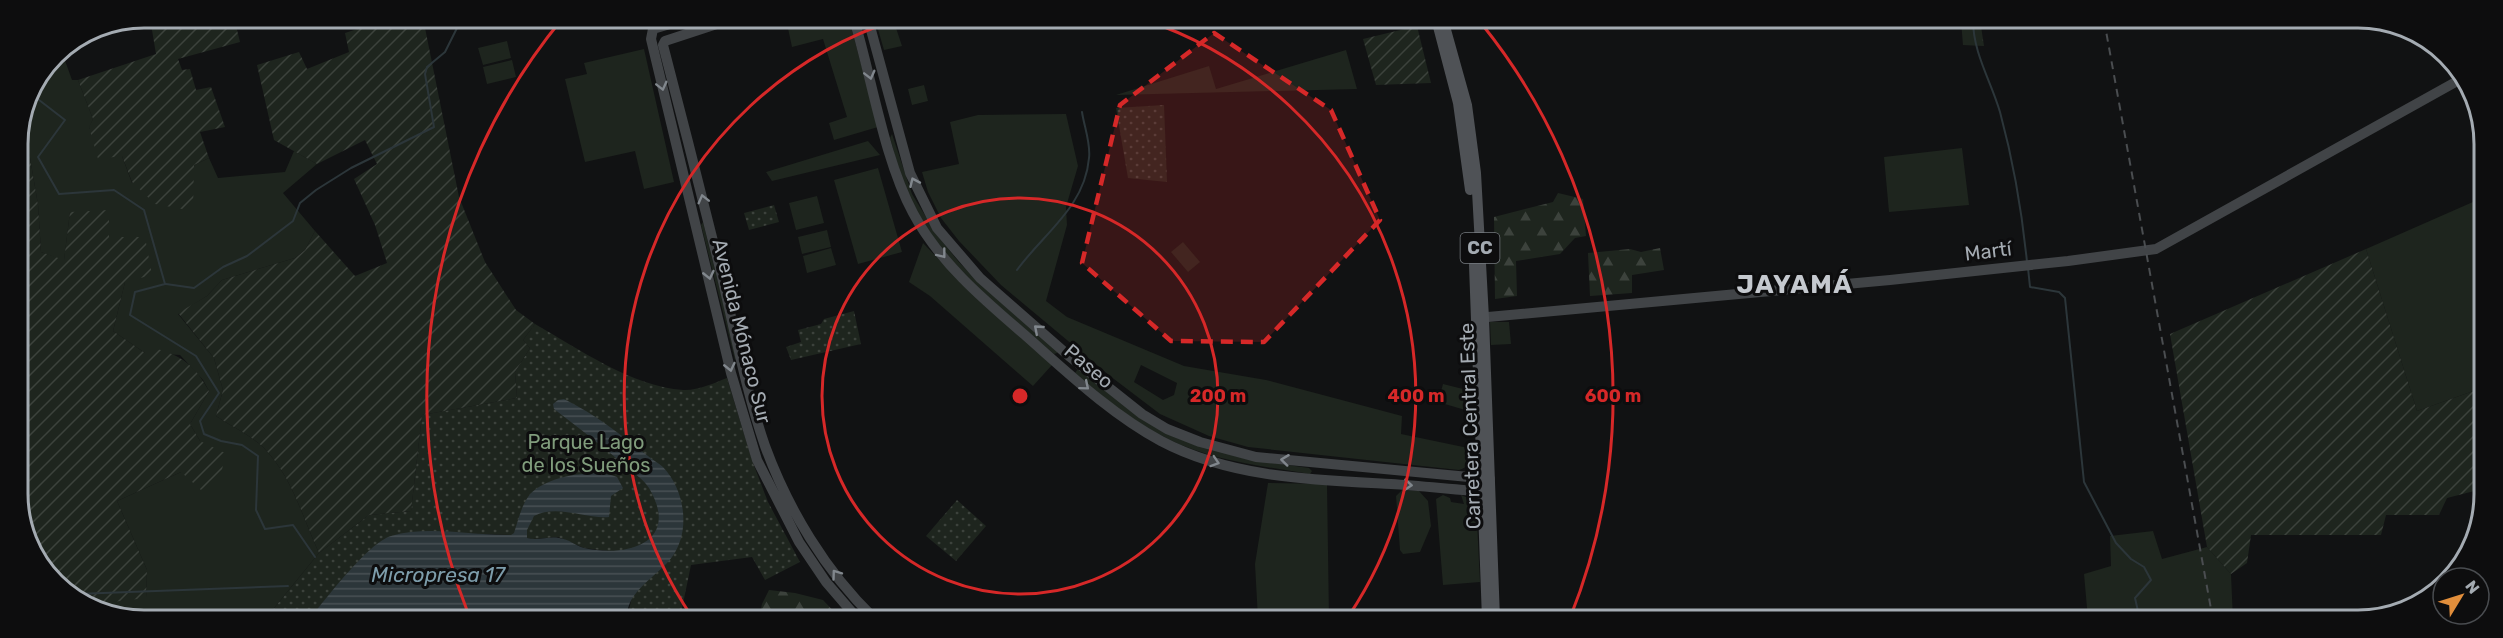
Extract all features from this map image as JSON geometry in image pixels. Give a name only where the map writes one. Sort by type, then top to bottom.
[{"type":"main road","name":"Carretera Central Este","points":[[1438,28],[1454,83],[1463,128],[1480,318]]},
{"type":"main road","name":"Carretera Central Este","points":[[1446,28],[1456,60],[1471,129],[1476,173],[1486,479],[1487,609]]},
{"type":"main road","name":"Carretera Central Este","points":[[1486,492],[1494,609]]},
{"type":"street","name":"Avenida Mónaco Sur","points":[[656,28],[653,29],[651,39],[731,373],[758,460],[799,542],[826,582],[850,610]]},
{"type":"street","name":"Avenida Mónaco Sur","points":[[705,28],[665,41],[663,45],[703,199],[743,369],[770,456],[807,533],[840,580],[867,610]]},
{"type":"street","name":"Paseo","points":[[856,28],[900,187],[923,230],[966,282],[1090,391],[1127,420],[1161,441],[1228,466],[1322,480],[1486,492]]},
{"type":"street","name":"Paseo","points":[[870,28],[909,173],[937,228],[980,278],[1115,394],[1142,414],[1167,429],[1200,442],[1256,457],[1486,479]]},
{"type":"street","name":"Martí","points":[[1480,318],[1890,280],[2156,249],[2456,82]]},
{"type":"street","points":[[758,460],[770,456]]},
{"type":"street","points":[[1322,464],[1322,480]]},
{"type":"highlighted area","points":[[1214,33],[1331,110],[1380,220],[1264,342],[1171,341],[1082,263],[1120,105]]},
{"type":"green space","points":[[152,28],[236,28],[240,42],[178,59],[182,70],[190,69],[196,90],[211,87],[225,127],[200,132],[209,158],[194,165],[193,211],[155,204],[132,182],[122,156],[98,159],[89,127],[93,119],[78,80],[156,54]]},
{"type":"green space","points":[[360,28],[425,28],[459,197],[485,262],[516,310],[535,324],[523,340],[530,348],[515,372],[517,398],[422,415],[411,511],[369,515],[319,553],[289,484],[273,458],[258,443],[216,416],[223,390],[214,358],[178,313],[207,296],[222,280],[295,258],[305,250],[315,231],[355,276],[387,263],[375,225],[354,179],[377,164],[365,140],[317,164],[274,140],[257,65],[299,52],[307,69],[349,52],[345,33]]},
{"type":"green space","points":[[788,28],[851,28],[878,127],[834,140],[829,123],[847,117],[823,39],[792,47]]},
{"type":"green space","points":[[878,28],[896,28],[902,46],[884,50]]},
{"type":"green space","points":[[1417,28],[1431,83],[1376,85],[1363,39]]},
{"type":"green space","points":[[1962,28],[1981,28],[1984,46],[1963,45]]},
{"type":"green space","points":[[507,41],[511,58],[483,65],[478,48]]},
{"type":"green space","points":[[644,49],[674,182],[644,189],[635,151],[585,162],[565,79],[587,74],[584,63]]},
{"type":"green space","points":[[1346,50],[1357,89],[1116,95],[1209,66],[1216,89]]},
{"type":"green space","points":[[512,60],[516,77],[487,84],[483,67]]},
{"type":"green space","points":[[65,61],[72,80],[78,80],[93,119],[89,128],[122,156],[132,183],[194,165],[209,158],[218,178],[285,172],[294,151],[317,164],[283,193],[315,231],[305,250],[295,258],[222,280],[207,296],[178,314],[214,358],[223,390],[216,416],[258,443],[273,458],[296,497],[319,553],[273,610],[145,610],[130,609],[106,603],[146,597],[147,570],[117,501],[181,472],[200,441],[190,424],[209,391],[203,380],[180,355],[145,353],[113,331],[125,282],[109,237],[70,212],[64,261],[41,252],[38,205],[29,151],[32,115],[40,93]]},
{"type":"green space","points":[[924,85],[928,101],[912,105],[908,89]]},
{"type":"green space","points":[[1164,105],[1167,182],[1128,178],[1116,108]]},
{"type":"green space","points":[[1066,114],[1078,166],[1066,207],[1067,225],[1046,301],[1067,317],[1184,366],[1266,380],[1402,416],[1401,434],[1473,449],[1470,462],[1459,470],[1248,447],[1209,436],[1160,414],[1110,376],[1001,285],[959,241],[941,218],[928,192],[922,172],[959,164],[950,122],[978,115]],"holes":[[[1141,365],[1177,383],[1174,395],[1163,400],[1134,382]]]},
{"type":"green space","points":[[892,134],[912,194],[937,235],[981,285],[1057,350],[1057,353],[1054,354],[993,302],[938,244],[907,192],[890,138]]},
{"type":"green space","points":[[868,141],[880,155],[772,181],[766,172]]},
{"type":"green space","points":[[1962,148],[1969,205],[1889,212],[1884,157]]},
{"type":"green space","points":[[29,151],[38,205],[41,252],[64,260],[70,212],[109,210],[109,237],[145,237],[152,275],[125,282],[113,331],[145,353],[154,348],[180,358],[198,374],[209,391],[190,424],[200,441],[225,453],[221,476],[201,490],[181,472],[117,501],[147,570],[146,598],[106,603],[93,598],[74,585],[53,564],[37,538],[32,523],[28,493]]},
{"type":"green space","points":[[878,168],[902,252],[858,264],[834,180]]},
{"type":"green space","points":[[1558,193],[1583,199],[1586,236],[1575,238],[1560,254],[1516,261],[1517,296],[1495,299],[1494,217],[1553,202]]},
{"type":"green space","points":[[817,196],[824,223],[796,230],[789,203]]},
{"type":"green space","points":[[2474,202],[2474,391],[2417,411],[2366,249]]},
{"type":"green space","points":[[774,205],[779,222],[749,230],[744,213]]},
{"type":"green space","points":[[703,222],[737,358],[735,360],[701,225]]},
{"type":"green space","points":[[827,230],[831,247],[802,254],[798,237]]},
{"type":"green space","points":[[1183,242],[1200,262],[1188,272],[1171,252]]},
{"type":"green space","points":[[923,243],[958,279],[1052,365],[1033,386],[930,296],[909,282]]},
{"type":"green space","points":[[831,248],[836,265],[807,273],[803,256]]},
{"type":"green space","points":[[1660,248],[1664,270],[1632,275],[1632,293],[1590,296],[1588,253],[1630,249],[1641,252]]},
{"type":"green space","points":[[2366,249],[2417,411],[2474,391],[2474,491],[2447,498],[2439,515],[2386,515],[2381,535],[2251,535],[2247,563],[2231,574],[2207,547],[2170,334]]},
{"type":"green space","points":[[854,311],[861,344],[791,360],[786,347],[801,342],[798,330],[821,324],[824,319]]},
{"type":"green space","points":[[1490,322],[1509,322],[1511,344],[1491,345]]},
{"type":"green space","name":"Parque Lago de los Sueños","points":[[535,324],[606,365],[645,382],[664,387],[694,389],[727,378],[753,463],[768,502],[800,562],[765,580],[752,557],[691,565],[682,610],[629,610],[632,597],[617,552],[584,548],[558,537],[532,539],[511,535],[421,532],[380,542],[340,582],[317,610],[273,610],[319,553],[369,515],[411,511],[422,415],[517,398],[515,372],[530,348],[523,340]]},
{"type":"green space","points":[[1078,369],[1195,444],[1246,459],[1309,468],[1312,471],[1310,474],[1220,458],[1168,439],[1120,409],[1075,373]]},
{"type":"green space","points":[[1443,384],[1471,391],[1472,412],[1438,402]]},
{"type":"green space","points":[[1268,483],[1327,484],[1329,609],[1257,609],[1255,564]]},
{"type":"green space","points":[[1402,490],[1419,491],[1428,501],[1431,526],[1420,552],[1403,554],[1400,550],[1396,496]]},
{"type":"green space","points":[[1443,495],[1450,498],[1451,502],[1464,504],[1461,495],[1476,501],[1480,582],[1443,585],[1436,499]]},
{"type":"green space","points":[[957,500],[986,526],[956,561],[926,536]]},
{"type":"green space","points":[[2153,531],[2162,559],[2207,547],[2231,574],[2233,609],[2087,609],[2084,574],[2111,566],[2110,536]]},
{"type":"green space","points":[[769,590],[823,600],[832,610],[761,610]]},
{"type":"water","name":"Micropresa 17","points":[[564,399],[597,418],[661,466],[670,476],[681,499],[683,523],[678,547],[666,564],[637,592],[628,610],[317,610],[348,572],[371,549],[391,536],[420,531],[511,535],[514,533],[528,497],[535,490],[557,479],[570,476],[596,473],[617,477],[623,488],[611,496],[609,517],[552,511],[543,513],[534,516],[527,530],[527,538],[559,538],[584,548],[601,551],[632,548],[645,542],[654,533],[659,522],[657,506],[649,488],[611,453],[554,409],[553,404]]},
{"type":"waterway","points":[[166,284],[194,288],[223,267],[247,256],[293,221],[300,203],[316,190],[351,168],[434,127],[425,74],[427,67],[445,52],[457,28]]},
{"type":"waterway","points":[[1974,28],[1979,55],[2000,112],[2009,149],[2020,205],[2027,262]]},
{"type":"waterway","points":[[38,99],[65,120],[38,157],[59,194],[114,190],[144,210],[165,284],[135,292],[130,315],[196,356],[219,393],[200,421],[204,434],[221,441],[242,445],[258,456],[256,510],[265,529],[293,525],[315,557]]},
{"type":"waterway","points":[[1017,270],[1061,219],[1080,191],[1089,158],[1082,112]]},
{"type":"waterway","points":[[2028,268],[2030,287],[2059,292],[2065,298],[2084,482],[2116,543],[2131,559],[2144,567],[2151,580],[2135,598],[2138,609]]},
{"type":"waterway","points":[[86,594],[288,586]]},
{"type":"railway","points":[[2105,28],[2211,609]]},
{"type":"district","name":"JAYAMÁ","points":[[1795,284]]}]
